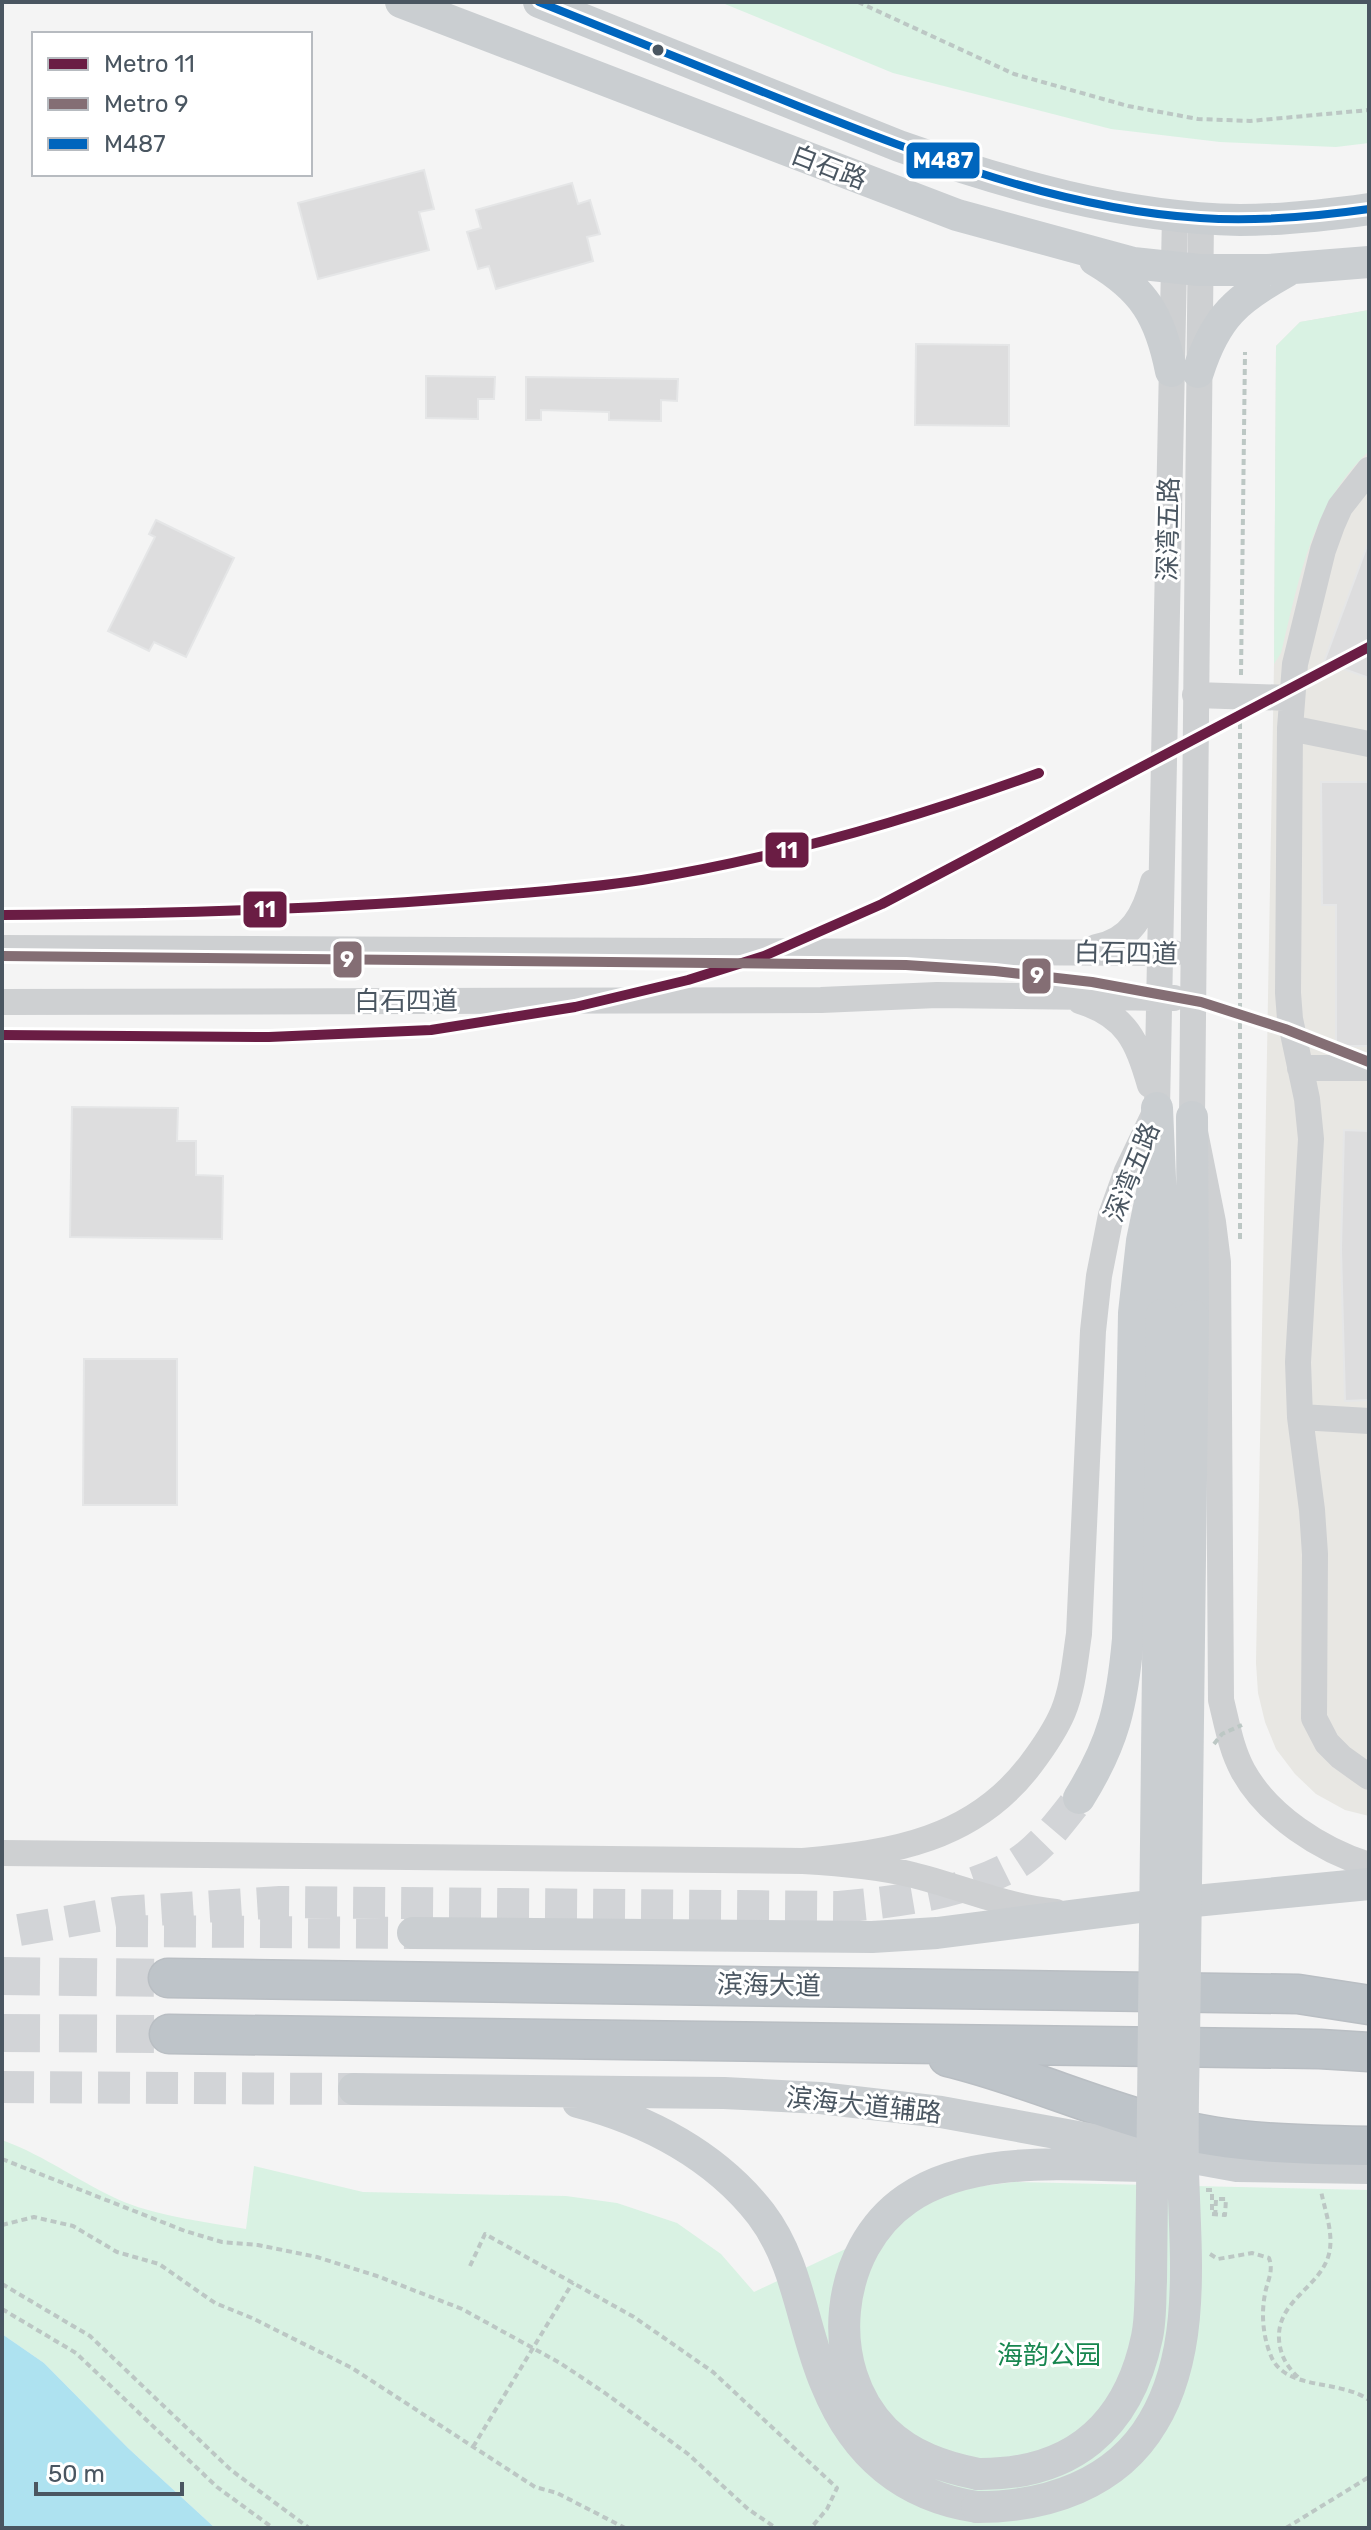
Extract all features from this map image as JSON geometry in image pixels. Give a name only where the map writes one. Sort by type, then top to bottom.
[{"type":"highway","name":"滨海大道","points":[[168,1978],[1298,1994],[1369,2005]]},
{"type":"highway","points":[[169,2034],[874,2042],[1369,2052]]},
{"type":"highway","points":[[874,2042],[981,2065],[1173,2128],[1270,2142],[1369,2146]]},
{"type":"main road","name":"白石路","points":[[401,2],[957,215],[1075,248],[1133,263],[1186,268],[1291,268],[1369,262]]},
{"type":"main road","name":"白石路","points":[[539,2],[899,146],[959,167],[1093,202],[1188,216],[1243,220],[1369,209]]},
{"type":"main road","points":[[1075,248],[1113,271],[1146,301],[1184,372],[1238,302],[1291,268]]},
{"type":"main road","points":[[512,2091],[595,2107],[640,2123],[695,2152],[730,2181],[761,2215],[780,2248],[798,2289],[825,2382],[842,2418],[865,2449],[888,2472],[916,2490],[949,2503],[977,2507],[1013,2507],[1049,2500],[1081,2487],[1112,2469],[1137,2444],[1153,2422],[1170,2388],[1179,2347],[1185,2282],[1178,1316],[1162,1225],[1157,1108]]},
{"type":"main road","points":[[1192,1117],[1178,1316],[1151,2281],[1148,2333],[1139,2367],[1123,2403],[1106,2426],[1076,2451],[1045,2466],[1007,2474],[978,2474],[948,2468],[919,2456],[886,2431],[865,2406],[849,2367],[843,2322],[850,2281],[863,2250],[887,2216],[908,2199],[935,2184],[977,2171],[1041,2166],[1229,2178]]},
{"type":"main road","points":[[1079,1798],[1101,1764],[1115,1728],[1124,1689],[1128,1639],[1134,1313],[1142,1241],[1159,1159]]},
{"type":"main road","points":[[413,1933],[872,1937],[937,1933],[1262,1893],[1369,1884]]},
{"type":"main road","name":"滨海大道辅路","points":[[354,2089],[724,2093],[871,2103],[941,2112],[1229,2178],[1369,2168]]},
{"type":"street","name":"深湾五路","points":[[803,1861],[863,1856],[894,1849],[957,1828],[993,1805],[1021,1778],[1046,1744],[1063,1712],[1073,1675],[1079,1634],[1093,1331],[1099,1276],[1111,1215],[1127,1171],[1157,1108],[1161,851],[1184,372],[1188,216]]},
{"type":"street","name":"深湾五路","points":[[1184,372],[1195,695],[1192,1117],[1218,1262],[1221,1700],[1232,1744],[1244,1772],[1263,1798],[1317,1843],[1369,1865]]},
{"type":"street","points":[[1369,470],[1340,507],[1323,550],[1295,664],[1290,728],[1288,993],[1311,1139],[1299,1321],[1300,1417],[1315,1554],[1314,1718],[1327,1743],[1369,1777]]},
{"type":"street","points":[[1195,695],[1292,698]]},
{"type":"street","points":[[1290,728],[1363,742]]},
{"type":"street","points":[[1072,952],[1103,946],[1128,933],[1141,917],[1149,898],[1161,851]]},
{"type":"street","name":"白石四道","points":[[2,948],[1194,953]]},
{"type":"street","name":"白石四道","points":[[2,1002],[789,1000],[937,995],[1193,999]]},
{"type":"street","points":[[1066,996],[1099,1007],[1123,1024],[1139,1051],[1157,1108]]},
{"type":"street","points":[[1300,1068],[1369,1068]]},
{"type":"street","points":[[1300,1417],[1369,1421]]},
{"type":"street","points":[[2,1853],[803,1861],[900,1872],[1007,1903],[1080,1915]]},
{"type":"path","points":[[858,2],[1014,74],[1128,106],[1198,119],[1250,121],[1369,110]]},
{"type":"path","points":[[1240,1239],[1240,696],[1245,352]]},
{"type":"path","points":[[2,2159],[185,2231],[222,2242],[258,2245],[317,2257],[462,2309],[605,2393],[688,2454],[748,2509],[776,2528]]},
{"type":"path","points":[[1215,2219],[1216,2209],[1216,2199],[1226,2199],[1225,2215],[1212,2214],[1212,2190],[1204,2190],[1229,2178]]},
{"type":"path","points":[[1301,2380],[1283,2357],[1279,2331],[1288,2307],[1324,2267],[1329,2255],[1330,2233],[1321,2191]]},
{"type":"path","points":[[2,2225],[34,2217],[73,2226],[117,2252],[159,2264],[215,2303],[315,2348],[363,2375],[535,2487],[557,2493],[625,2528]]},
{"type":"path","points":[[470,2266],[485,2234],[634,2317],[713,2372],[837,2488],[827,2509],[811,2528]]},
{"type":"path","points":[[1208,2252],[1218,2259],[1252,2253],[1269,2258],[1272,2266],[1265,2293],[1265,2339],[1272,2359],[1281,2371],[1301,2380],[1344,2388],[1369,2400]]},
{"type":"path","points":[[473,2447],[573,2282]]},
{"type":"path","points":[[2,2284],[90,2336],[231,2470],[309,2528]]},
{"type":"path","points":[[2,2309],[76,2353],[217,2487],[273,2528]]},
{"type":"path","points":[[1286,2528],[1369,2477]]},
{"type":"shaded area","points":[[1369,310],[1369,1816],[1345,1810],[1316,1794],[1295,1774],[1276,1749],[1258,1693],[1256,1663],[1274,664],[1276,346],[1300,322]]},
{"type":"green space","points":[[720,2],[1369,2],[1369,143],[1336,147],[1220,142],[1111,129],[893,73]]},
{"type":"green space","points":[[1369,310],[1369,451],[1349,472],[1320,519],[1301,571],[1281,653],[1274,664],[1276,346],[1300,322]]},
{"type":"green space","name":"海韵公园","points":[[2,2140],[124,2202],[169,2215],[246,2229],[254,2166],[363,2192],[566,2196],[617,2203],[677,2223],[721,2254],[754,2292],[888,2229],[926,2203],[966,2188],[1014,2182],[1369,2190],[1369,2528],[215,2528],[128,2448],[44,2363],[2,2334]]},
{"type":"water","points":[[2,2334],[44,2363],[128,2448],[215,2528],[2,2528]]},
{"type":"building","points":[[424,170],[434,209],[419,212],[429,250],[318,279],[298,203]]},
{"type":"building","points":[[572,183],[578,204],[590,200],[600,234],[587,237],[593,261],[496,289],[489,266],[478,269],[467,232],[481,228],[476,210]]},
{"type":"building","points":[[916,344],[1009,345],[1009,426],[915,425]]},
{"type":"building","points":[[426,376],[495,377],[494,399],[478,399],[478,419],[426,418]]},
{"type":"building","points":[[526,377],[678,379],[677,401],[661,400],[661,421],[609,420],[609,412],[541,410],[541,420],[526,420]]},
{"type":"building","points":[[156,520],[234,558],[186,657],[154,642],[149,651],[108,631],[155,537],[149,534]]},
{"type":"building","points":[[1369,546],[1369,678],[1324,662]]},
{"type":"building","points":[[1321,782],[1369,782],[1369,1046],[1336,1046],[1336,905],[1322,905]]},
{"type":"building","points":[[72,1107],[178,1108],[177,1141],[196,1141],[196,1175],[223,1176],[222,1239],[70,1237]]},
{"type":"building","points":[[1344,1130],[1369,1131],[1369,1400],[1345,1401],[1341,1249]]},
{"type":"building","points":[[84,1359],[177,1359],[177,1505],[83,1505]]},
{"type":"tunnel","points":[[19,1930],[121,1912],[280,1902],[839,1907],[884,1902],[951,1890],[1014,1865],[1041,1844],[1079,1798]]},
{"type":"tunnel","points":[[116,1931],[413,1933]]},
{"type":"tunnel","points":[[2,1976],[168,1978]]},
{"type":"tunnel","points":[[2,2033],[169,2034]]},
{"type":"tunnel","points":[[2,2087],[354,2089]]},
{"type":"metro line","name":"11","points":[[2,1035],[269,1037],[431,1030],[575,1007],[688,980],[764,956],[882,904],[1369,647]]},
{"type":"metro line","name":"11","points":[[2,915],[305,908],[426,901],[622,883],[743,861],[843,836],[1039,773]]},
{"type":"metro line","name":"9","points":[[2,956],[906,965],[995,971],[1092,982],[1201,1002],[1285,1029],[1369,1062]]},
{"type":"transit line","name":"M487","points":[[539,2],[896,144],[1045,192],[1148,213],[1200,218],[1284,218],[1369,209]]}]
